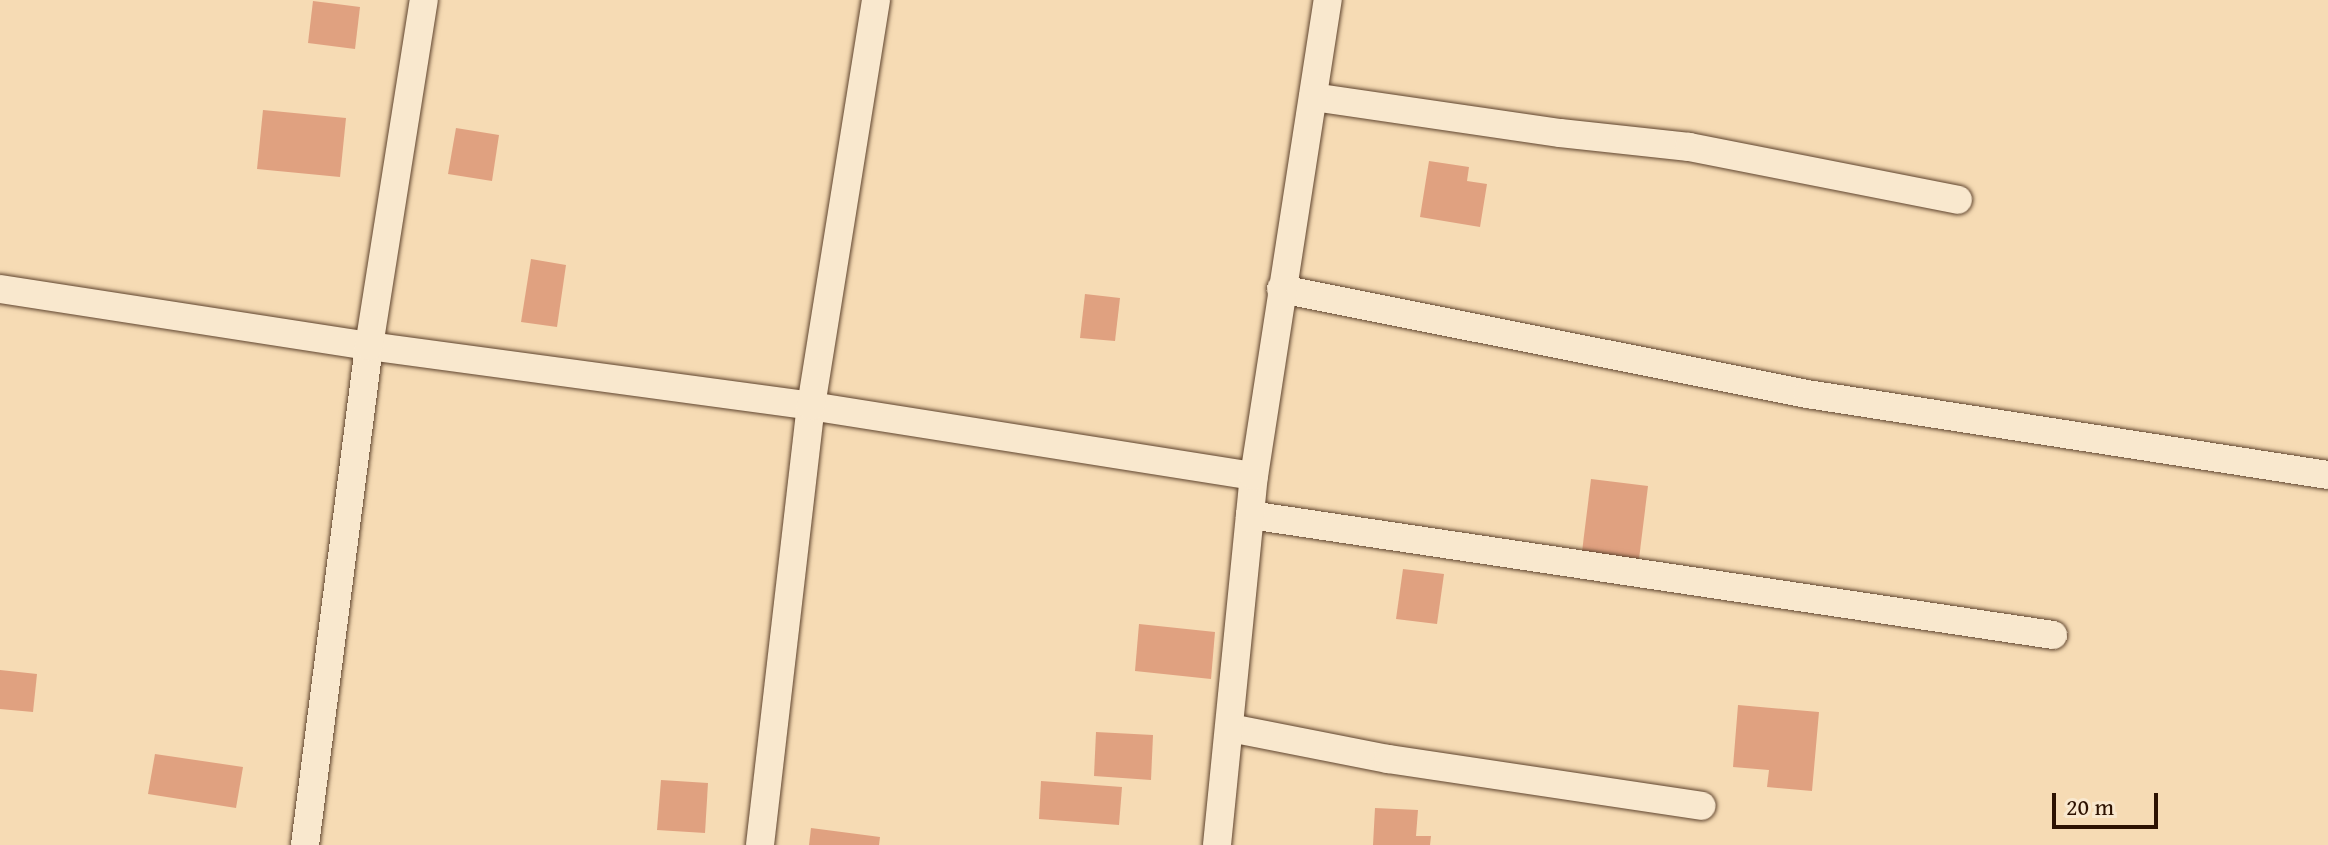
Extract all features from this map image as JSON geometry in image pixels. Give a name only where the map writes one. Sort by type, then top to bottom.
[{"type":"street","points":[[305,845],[369,346],[424,0]]},
{"type":"street","points":[[760,845],[811,406],[876,0]]},
{"type":"street","points":[[1217,845],[1254,476],[1328,0]]},
{"type":"street","points":[[1313,97],[1560,133],[1689,147],[1958,200]]},
{"type":"street","points":[[0,289],[369,346],[811,406],[1254,476]]},
{"type":"street","points":[[1281,289],[1807,394],[2328,475]]},
{"type":"street","points":[[1250,515],[2053,635]]},
{"type":"street","points":[[1230,728],[1388,759],[1702,806]]},
{"type":"building","points":[[313,1],[360,7],[355,49],[308,43]]},
{"type":"building","points":[[263,110],[346,118],[340,177],[257,169]]},
{"type":"building","points":[[456,128],[499,135],[492,181],[448,174]]},
{"type":"building","points":[[1429,161],[1469,167],[1467,181],[1487,184],[1480,227],[1420,217]]},
{"type":"building","points":[[531,259],[566,265],[557,327],[521,322]]},
{"type":"building","points":[[1085,294],[1120,298],[1115,341],[1080,338]]},
{"type":"building","points":[[1591,479],[1648,486],[1638,567],[1581,560]]},
{"type":"building","points":[[1403,569],[1444,574],[1437,624],[1396,619]]},
{"type":"building","points":[[1139,624],[1215,632],[1211,679],[1135,671]]},
{"type":"building","points":[[0,670],[37,674],[33,712],[0,709]]},
{"type":"building","points":[[1738,705],[1819,712],[1812,791],[1767,787],[1769,770],[1733,767]]},
{"type":"building","points":[[1096,732],[1153,735],[1151,780],[1094,776]]},
{"type":"building","points":[[155,754],[243,767],[236,808],[148,794]]},
{"type":"building","points":[[661,780],[708,783],[705,833],[657,830]]},
{"type":"building","points":[[1041,781],[1122,787],[1119,825],[1039,819]]},
{"type":"building","points":[[1375,808],[1418,810],[1416,836],[1431,836],[1430,845],[1373,845]]},
{"type":"building","points":[[811,828],[880,837],[879,845],[809,845]]}]
